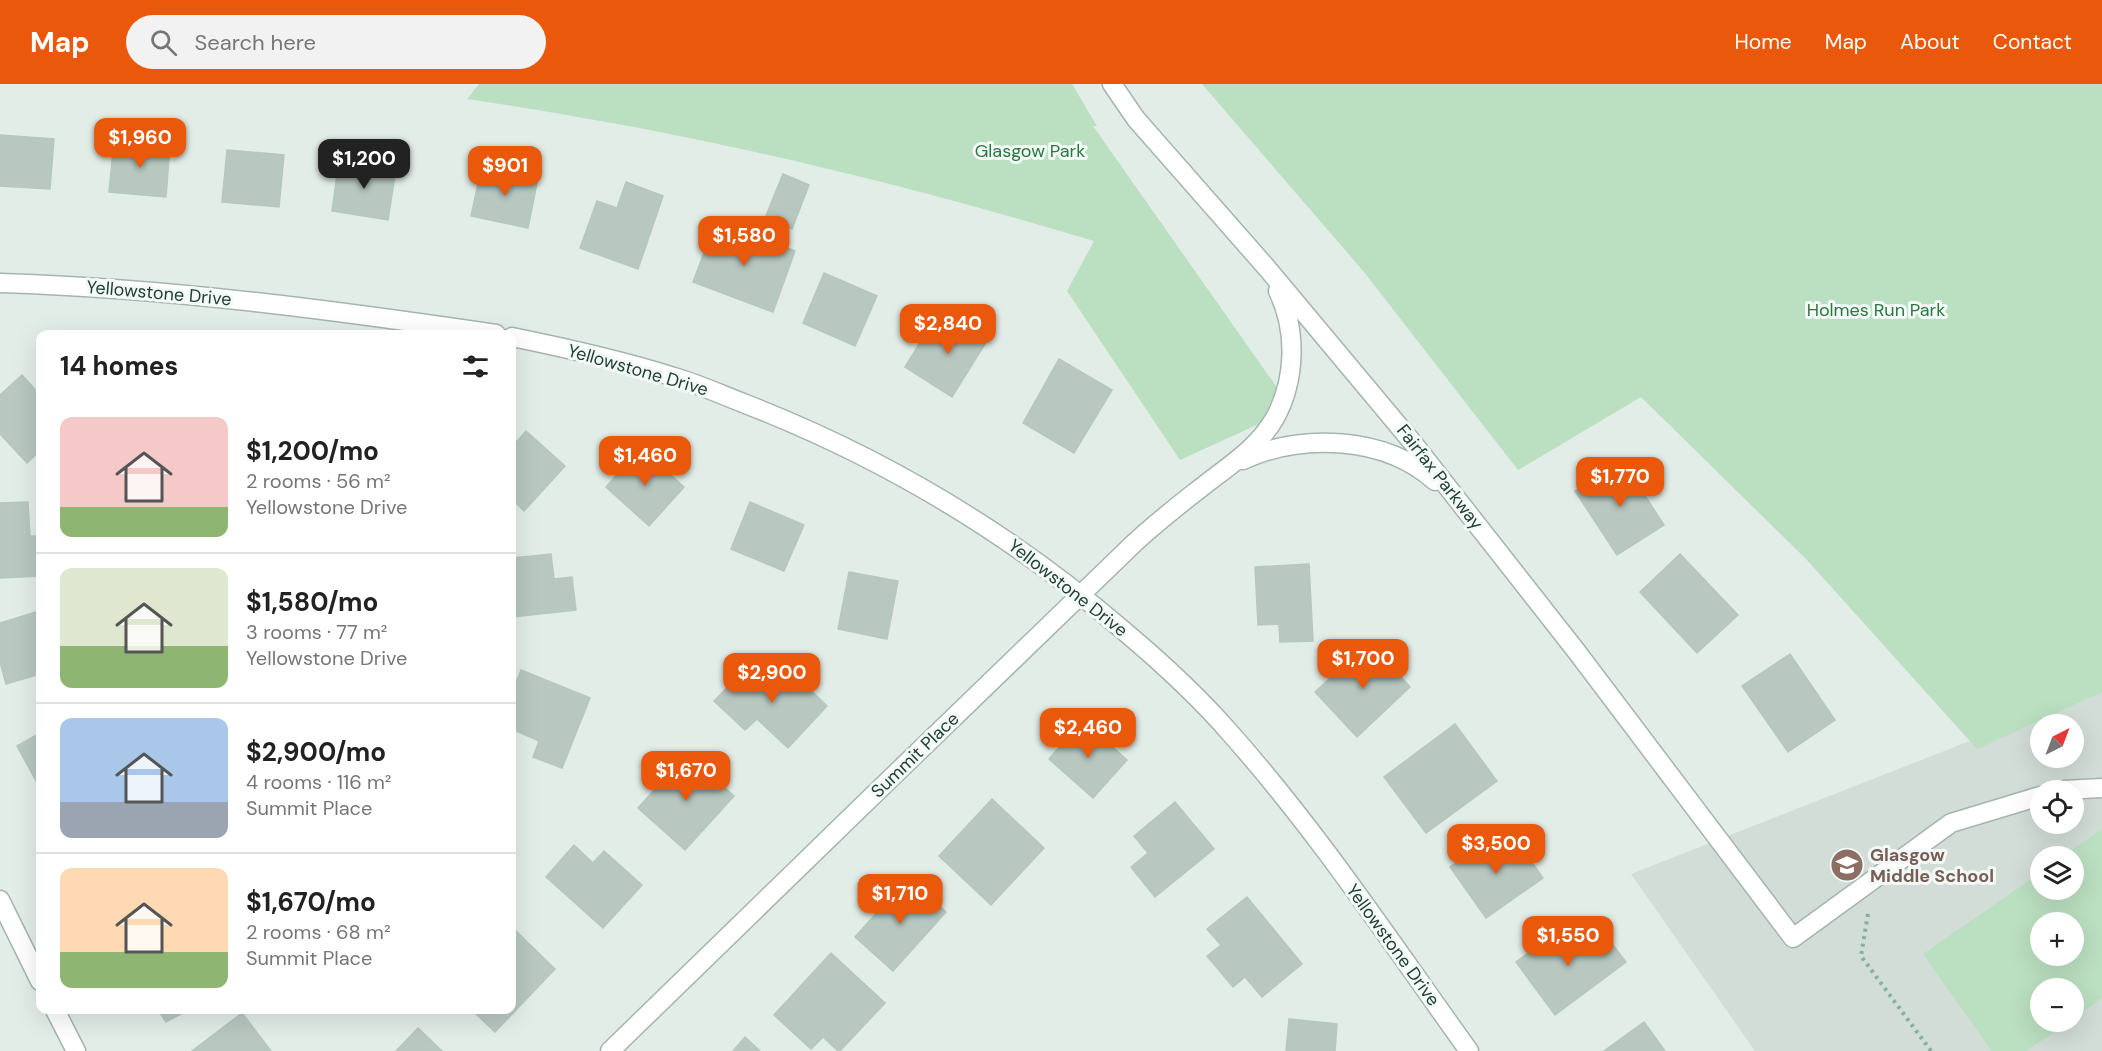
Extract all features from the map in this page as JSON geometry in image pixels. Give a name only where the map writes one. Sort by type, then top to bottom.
[{"type":"street","name":"Fairfax Parkway","points":[[1112,84],[1137,119],[1266,267],[1413,443],[1577,652],[1793,938],[1951,823],[2030,799]]},
{"type":"street","name":"Summit Place","points":[[610,1051],[1147,531],[1254,446],[1274,418],[1287,388],[1292,356],[1290,323],[1286,308],[1266,267]]},
{"type":"street","name":"Yellowstone Drive","points":[[0,283],[208,297],[346,312],[416,328],[443,330]]},
{"type":"street","name":"Yellowstone Drive","points":[[516,339],[589,353],[676,377],[775,416],[878,462],[967,514],[1081,594],[1162,663],[1237,740],[1292,807],[1469,1051]]},
{"type":"street","name":"Summit Place","points":[[1228,467],[1262,452],[1290,445],[1338,442],[1379,450],[1413,465],[1463,506]]},
{"type":"street","points":[[2084,789],[2102,788]]},
{"type":"street","points":[[0,900],[36,973]]},
{"type":"street","points":[[57,1014],[76,1051]]},
{"type":"path","points":[[1861,956],[1931,1051]]},
{"type":"shaded area","name":"Glasgow Middle School","points":[[2102,689],[2102,1051],[1755,1051],[1631,874],[2030,717],[2030,768],[2084,768],[2084,714],[2038,714]]},
{"type":"green space","name":"Glasgow Park","points":[[479,84],[1072,84],[1097,126],[1093,126],[1292,409],[1180,460],[1067,291],[1094,241],[939,197],[783,158],[547,111],[467,99]]},
{"type":"green space","name":"Holmes Run Park","points":[[1202,84],[2102,84],[2102,692],[2054,714],[2030,714],[2030,725],[1977,749],[1807,560],[1641,397],[1518,470],[1364,272]]},
{"type":"green space","points":[[2102,829],[2102,998],[2084,1011],[2084,978],[2030,978],[2030,1032],[2054,1032],[2026,1051],[1992,1051],[1923,954],[2030,880],[2030,900],[2084,900],[2084,846],[2077,846]]},
{"type":"building","points":[[0,135],[54,139],[50,189],[0,186]]},
{"type":"building","points":[[114,141],[170,146],[166,197],[109,192]]},
{"type":"building","points":[[227,150],[284,155],[279,207],[222,202]]},
{"type":"building","points":[[339,161],[396,169],[388,220],[332,211]]},
{"type":"building","points":[[482,166],[538,178],[528,228],[471,216]]},
{"type":"building","points":[[783,174],[809,185],[792,229],[765,218]]},
{"type":"building","points":[[626,182],[663,196],[638,269],[580,248],[597,201],[617,208]]},
{"type":"building","points":[[716,221],[795,251],[773,312],[693,282]]},
{"type":"building","points":[[824,273],[877,296],[855,346],[803,323]]},
{"type":"building","points":[[969,317],[993,331],[952,397],[905,367],[932,323],[956,337]]},
{"type":"building","points":[[1059,359],[1112,390],[1074,453],[1023,423]]},
{"type":"building","points":[[22,375],[36,391],[36,455],[27,463],[0,434],[0,395]]},
{"type":"building","points":[[526,431],[565,466],[524,511],[516,503],[516,442]]},
{"type":"building","points":[[641,448],[684,487],[649,526],[606,487]]},
{"type":"building","points":[[1622,460],[1664,525],[1617,555],[1575,491]]},
{"type":"building","points":[[28,502],[30,536],[36,536],[36,576],[0,578],[0,503]]},
{"type":"building","points":[[750,502],[804,525],[784,571],[731,549]]},
{"type":"building","points":[[551,554],[554,579],[572,577],[576,610],[516,617],[516,558]]},
{"type":"building","points":[[1680,554],[1738,615],[1697,653],[1640,592]]},
{"type":"building","points":[[1309,564],[1313,641],[1280,642],[1279,624],[1258,625],[1255,567]]},
{"type":"building","points":[[849,572],[898,581],[887,639],[838,629]]},
{"type":"building","points":[[36,612],[36,675],[6,684],[0,662],[0,623]]},
{"type":"building","points":[[1369,642],[1410,687],[1357,737],[1315,692]]},
{"type":"building","points":[[1790,654],[1835,720],[1788,752],[1742,686]]},
{"type":"building","points":[[750,664],[775,688],[791,671],[827,706],[788,748],[757,719],[745,730],[714,701]]},
{"type":"building","points":[[521,670],[590,698],[562,768],[533,757],[539,741],[516,731],[516,683]]},
{"type":"building","points":[[1083,720],[1127,760],[1093,798],[1049,759]]},
{"type":"building","points":[[1455,724],[1497,781],[1426,833],[1384,777]]},
{"type":"building","points":[[36,735],[36,781],[17,746]]},
{"type":"building","points":[[687,754],[734,796],[685,850],[638,808]]},
{"type":"building","points":[[992,799],[1044,848],[991,905],[939,856]]},
{"type":"building","points":[[1175,802],[1214,849],[1155,897],[1131,867],[1148,853],[1134,836]]},
{"type":"building","points":[[1494,837],[1505,854],[1519,844],[1543,878],[1486,918],[1450,867]]},
{"type":"building","points":[[574,845],[593,863],[604,851],[642,885],[603,928],[546,877]]},
{"type":"building","points":[[908,878],[946,912],[893,971],[855,937]]},
{"type":"building","points":[[1247,897],[1302,964],[1262,997],[1245,977],[1233,987],[1207,956],[1221,945],[1207,929]]},
{"type":"building","points":[[1570,922],[1590,949],[1607,937],[1626,962],[1555,1015],[1516,962]]},
{"type":"building","points":[[516,931],[555,969],[516,1010]]},
{"type":"building","points":[[831,953],[885,1003],[840,1051],[823,1037],[811,1049],[774,1015]]},
{"type":"building","points":[[161,1014],[181,1014],[166,1022]]},
{"type":"building","points":[[243,1014],[271,1051],[192,1051]]},
{"type":"building","points":[[476,1014],[512,1014],[495,1032]]},
{"type":"building","points":[[1289,1019],[1337,1024],[1335,1051],[1286,1051]]},
{"type":"building","points":[[1644,1022],[1665,1051],[1604,1051]]},
{"type":"building","points":[[418,1028],[442,1051],[396,1051]]},
{"type":"building","points":[[745,1037],[760,1051],[733,1051]]},
{"type":"place","name":"Glasgow Middle School","points":[[1847,865]]}]
